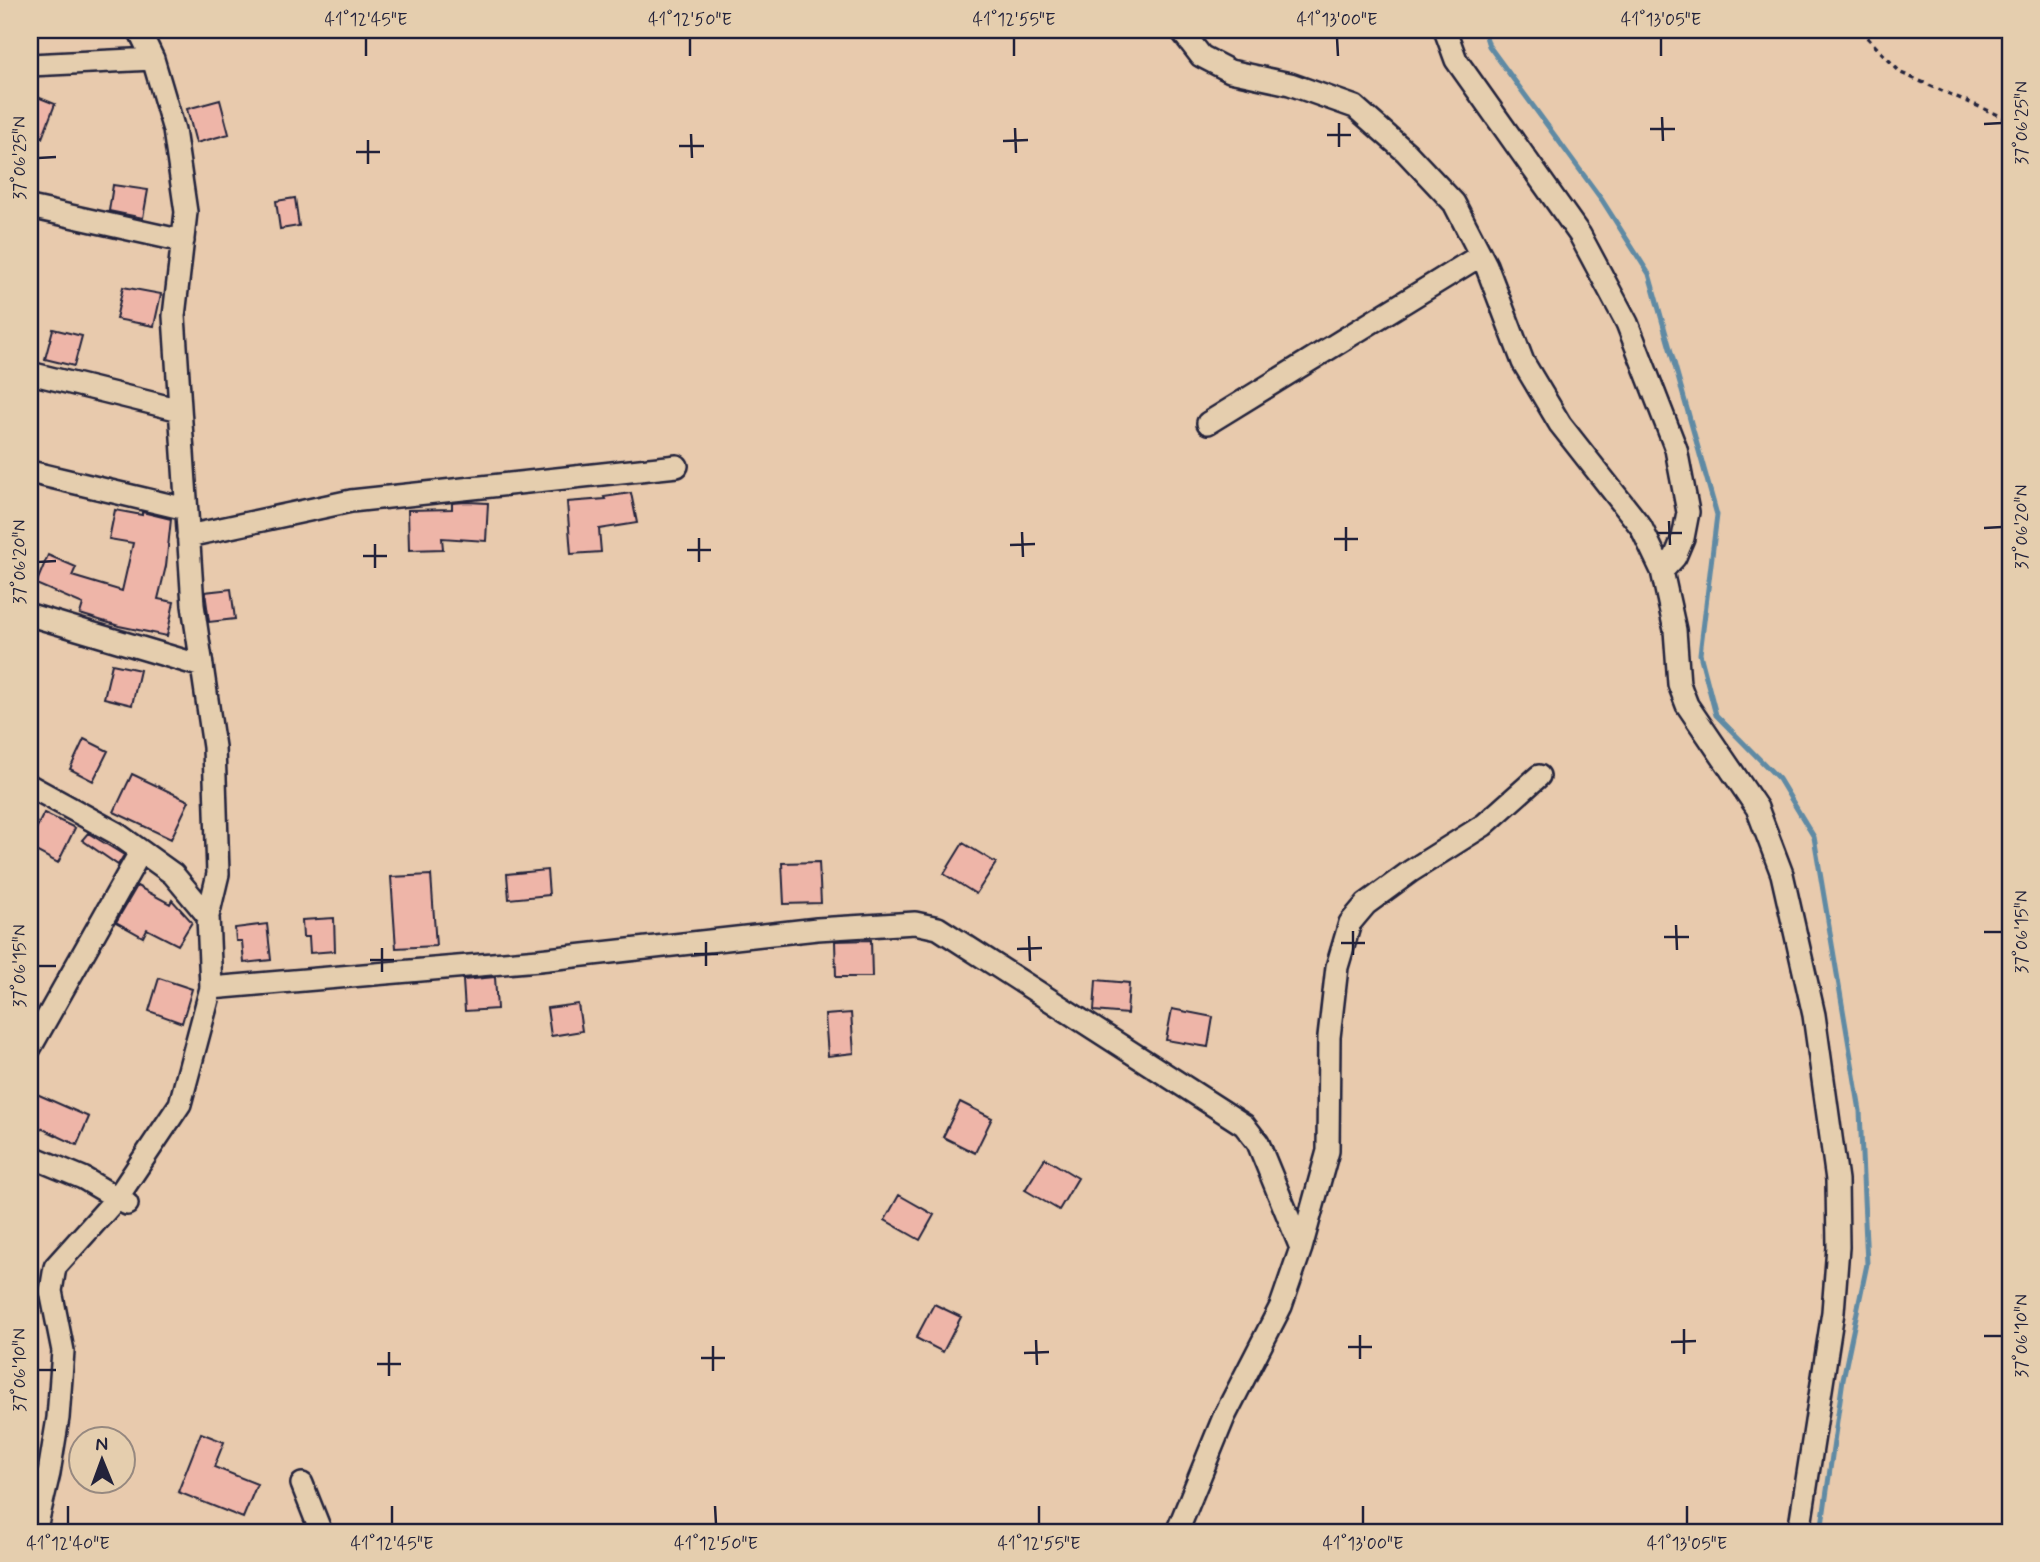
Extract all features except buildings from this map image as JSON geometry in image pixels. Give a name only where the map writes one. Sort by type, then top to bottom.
[{"type":"street","points":[[35,1532],[50,1473],[58,1418],[63,1351],[51,1292],[55,1267],[122,1201],[180,1104],[211,988],[208,916],[218,874],[214,747],[193,606],[174,316],[186,212],[174,130],[153,59],[139,30]]},
{"type":"street","points":[[1181,30],[1201,56],[1230,71],[1290,84],[1355,107],[1406,152],[1454,203],[1481,255],[1523,362],[1560,424],[1641,527],[1662,571],[1675,630],[1679,684],[1687,705],[1757,808],[1782,874],[1814,1015],[1837,1180],[1838,1247],[1833,1312],[1799,1532]]},
{"type":"street","points":[[1445,30],[1456,60],[1580,235],[1627,323],[1676,449],[1688,512],[1683,538],[1675,556],[1662,571]]},
{"type":"street","points":[[30,65],[153,59]]},
{"type":"street","points":[[30,207],[183,241]]},
{"type":"street","points":[[1208,423],[1481,255]]},
{"type":"street","points":[[30,373],[180,410]]},
{"type":"street","points":[[188,536],[351,501],[677,466]]},
{"type":"street","points":[[30,472],[186,509]]},
{"type":"street","points":[[30,615],[202,666]]},
{"type":"street","points":[[1177,1532],[1224,1417],[1281,1306],[1301,1248],[1328,1151],[1329,1037],[1337,967],[1350,923],[1366,904],[1411,871],[1484,825],[1539,776]]},
{"type":"street","points":[[30,786],[116,833],[141,850],[173,874],[208,916]]},
{"type":"street","points":[[30,1048],[141,850]]},
{"type":"street","points":[[211,988],[539,960],[817,929],[915,923],[939,928],[1244,1125],[1258,1143],[1301,1248]]},
{"type":"street","points":[[30,1156],[83,1178],[122,1201]]},
{"type":"street","points":[[302,1483],[321,1532]]},
{"type":"path","points":[[1860,30],[1901,73],[2010,120]]},
{"type":"waterway","points":[[1484,30],[1489,46],[1602,200],[1649,274],[1717,515],[1700,654],[1716,715],[1779,779],[1814,837],[1860,1111],[1867,1264],[1843,1379],[1821,1532]]}]
